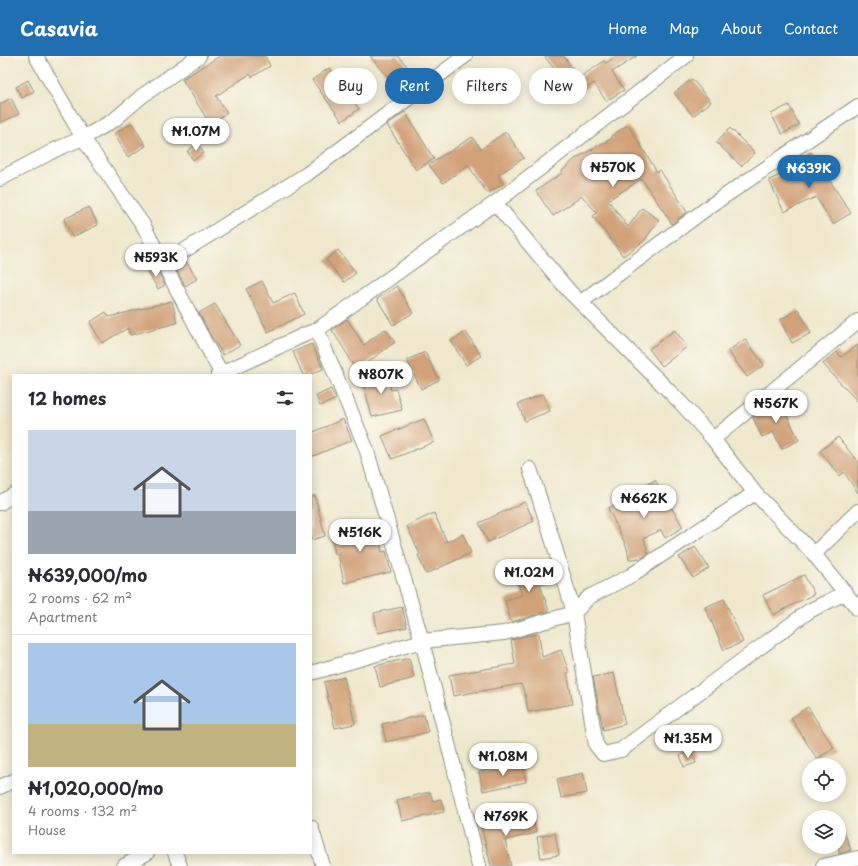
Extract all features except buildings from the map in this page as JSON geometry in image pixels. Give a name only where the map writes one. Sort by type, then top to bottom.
[{"type":"street","points":[[36,56],[83,138],[144,225],[220,374],[317,330],[495,203],[686,56]]},
{"type":"street","points":[[0,179],[57,149],[83,138],[114,120],[142,96],[199,56]]},
{"type":"street","points":[[160,256],[182,252],[307,174],[465,56]]},
{"type":"street","points":[[581,302],[710,206],[858,106]]},
{"type":"street","points":[[495,203],[570,291],[681,403],[713,439],[755,493],[814,554],[858,609]]},
{"type":"street","points":[[713,439],[858,321]]},
{"type":"street","points":[[317,330],[366,448],[422,641],[479,866]]},
{"type":"street","points":[[530,469],[574,613],[596,745],[603,754],[622,750],[809,611],[845,593]]},
{"type":"street","points":[[312,673],[422,641],[504,633],[574,613],[589,597],[630,576],[755,493]]},
{"type":"street","points":[[0,503],[12,496]]},
{"type":"street","points":[[814,554],[858,511]]},
{"type":"street","points":[[0,788],[12,782]]},
{"type":"street","points":[[312,830],[323,866]]},
{"type":"street","points":[[124,866],[145,854]]},
{"type":"street","points":[[175,854],[180,866]]},
{"type":"street","points":[[823,866],[858,858]]}]
